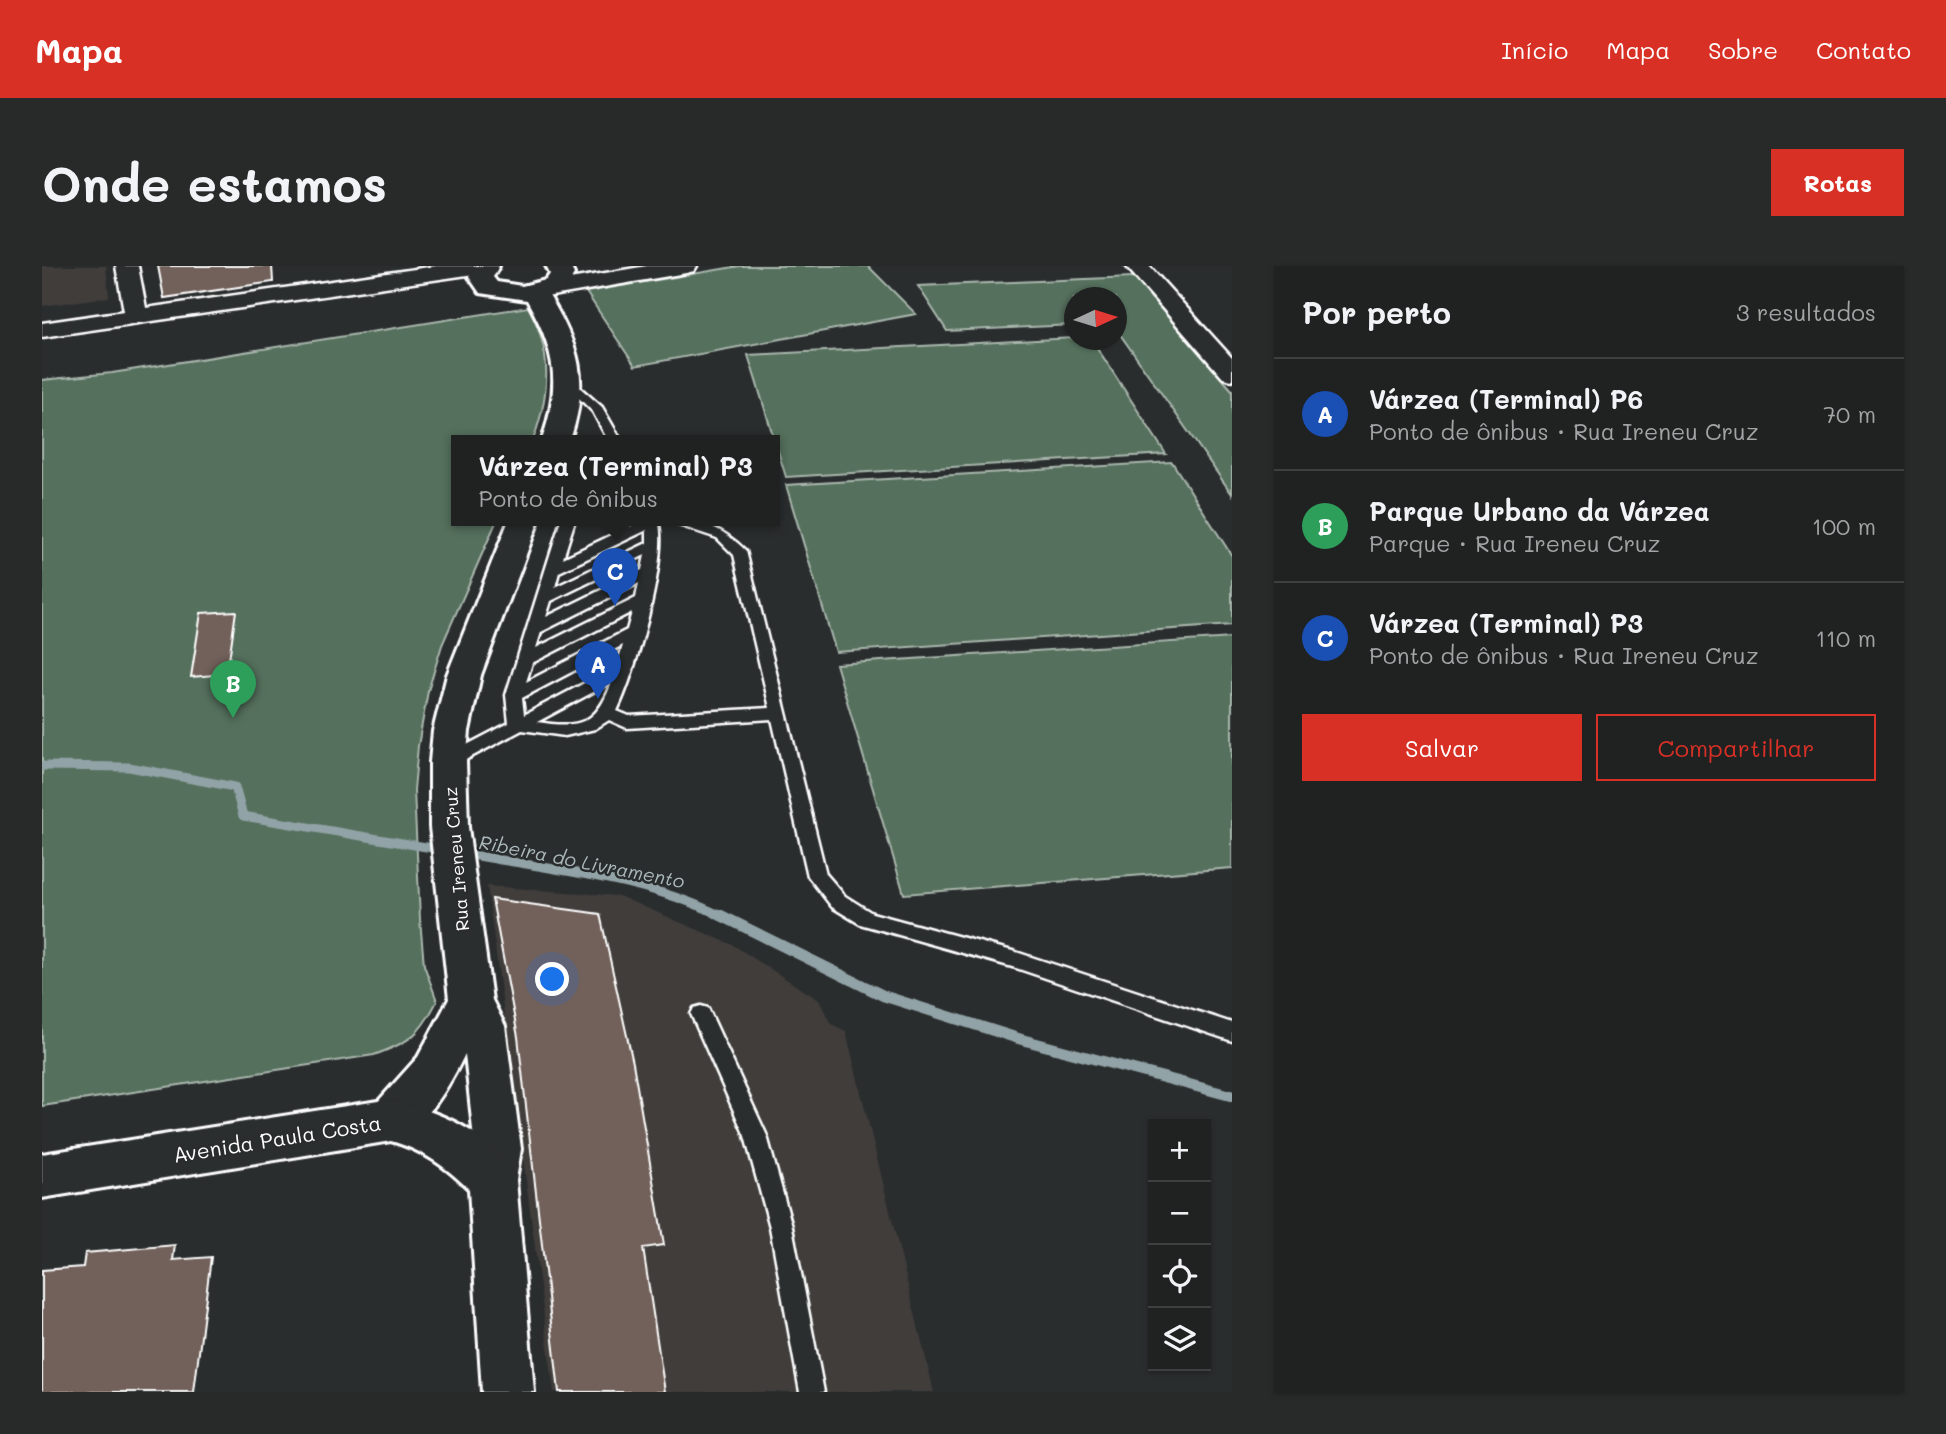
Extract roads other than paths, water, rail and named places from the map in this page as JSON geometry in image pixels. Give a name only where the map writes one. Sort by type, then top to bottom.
[{"type":"street","points":[[127,266],[136,317]]},
{"type":"street","points":[[42,330],[481,266]]},
{"type":"street","points":[[487,266],[481,277],[489,288],[510,294],[686,266]]},
{"type":"street","points":[[540,291],[561,280],[562,274],[558,266]]},
{"type":"street","points":[[1137,266],[1232,373]]},
{"type":"street","points":[[540,291],[563,345],[569,382],[564,416],[558,435]]},
{"type":"street","name":"Rua Ireneu Cruz","points":[[492,1180],[498,1149],[492,1084],[483,1026],[471,1000],[449,827],[448,762],[464,675],[522,526]]},
{"type":"street","points":[[391,1120],[434,1071],[471,1000]]},
{"type":"street","name":"Avenida Paula Costa","points":[[42,1176],[391,1120],[431,1130],[457,1145],[492,1180]]},
{"type":"street","points":[[492,1180],[508,1392]]},
{"type":"lane","points":[[569,382],[598,410],[612,435]]},
{"type":"lane","points":[[600,435],[606,424]]},
{"type":"lane","points":[[517,723],[514,695],[566,526]]},
{"type":"lane","points":[[553,569],[641,526]]},
{"type":"lane","points":[[517,723],[554,730],[588,724],[607,713],[624,669],[648,573],[654,545],[652,526]]},
{"type":"lane","points":[[691,526],[722,535],[741,554],[817,876],[829,895],[844,908],[867,919],[1016,961],[1232,1032]]},
{"type":"lane","points":[[544,597],[654,545]]},
{"type":"lane","points":[[534,629],[648,573]]},
{"type":"lane","points":[[525,660],[640,602]]},
{"type":"lane","points":[[514,695],[632,634]]},
{"type":"lane","points":[[448,762],[517,723],[624,669]]},
{"type":"lane","points":[[607,713],[627,722],[779,713]]},
{"type":"lane","points":[[701,1014],[756,1136],[781,1227],[811,1392]]},
{"type":"waterway","name":"Ribeira do Livramento","points":[[42,766],[129,767],[235,787],[243,816],[444,850]]},
{"type":"waterway","name":"Ribeira do Livramento","points":[[462,853],[594,876],[661,892],[721,916]]},
{"type":"waterway","name":"Ribeira do Livramento","points":[[718,914],[884,996],[1020,1039],[1232,1096]]},
{"type":"place","name":"Várzea (Terminal) P3","points":[[615,606]]},
{"type":"place","name":"Várzea (Terminal) P6","points":[[598,699]]},
{"type":"place","name":"Parque Urbano da Várzea","points":[[233,718]]}]
